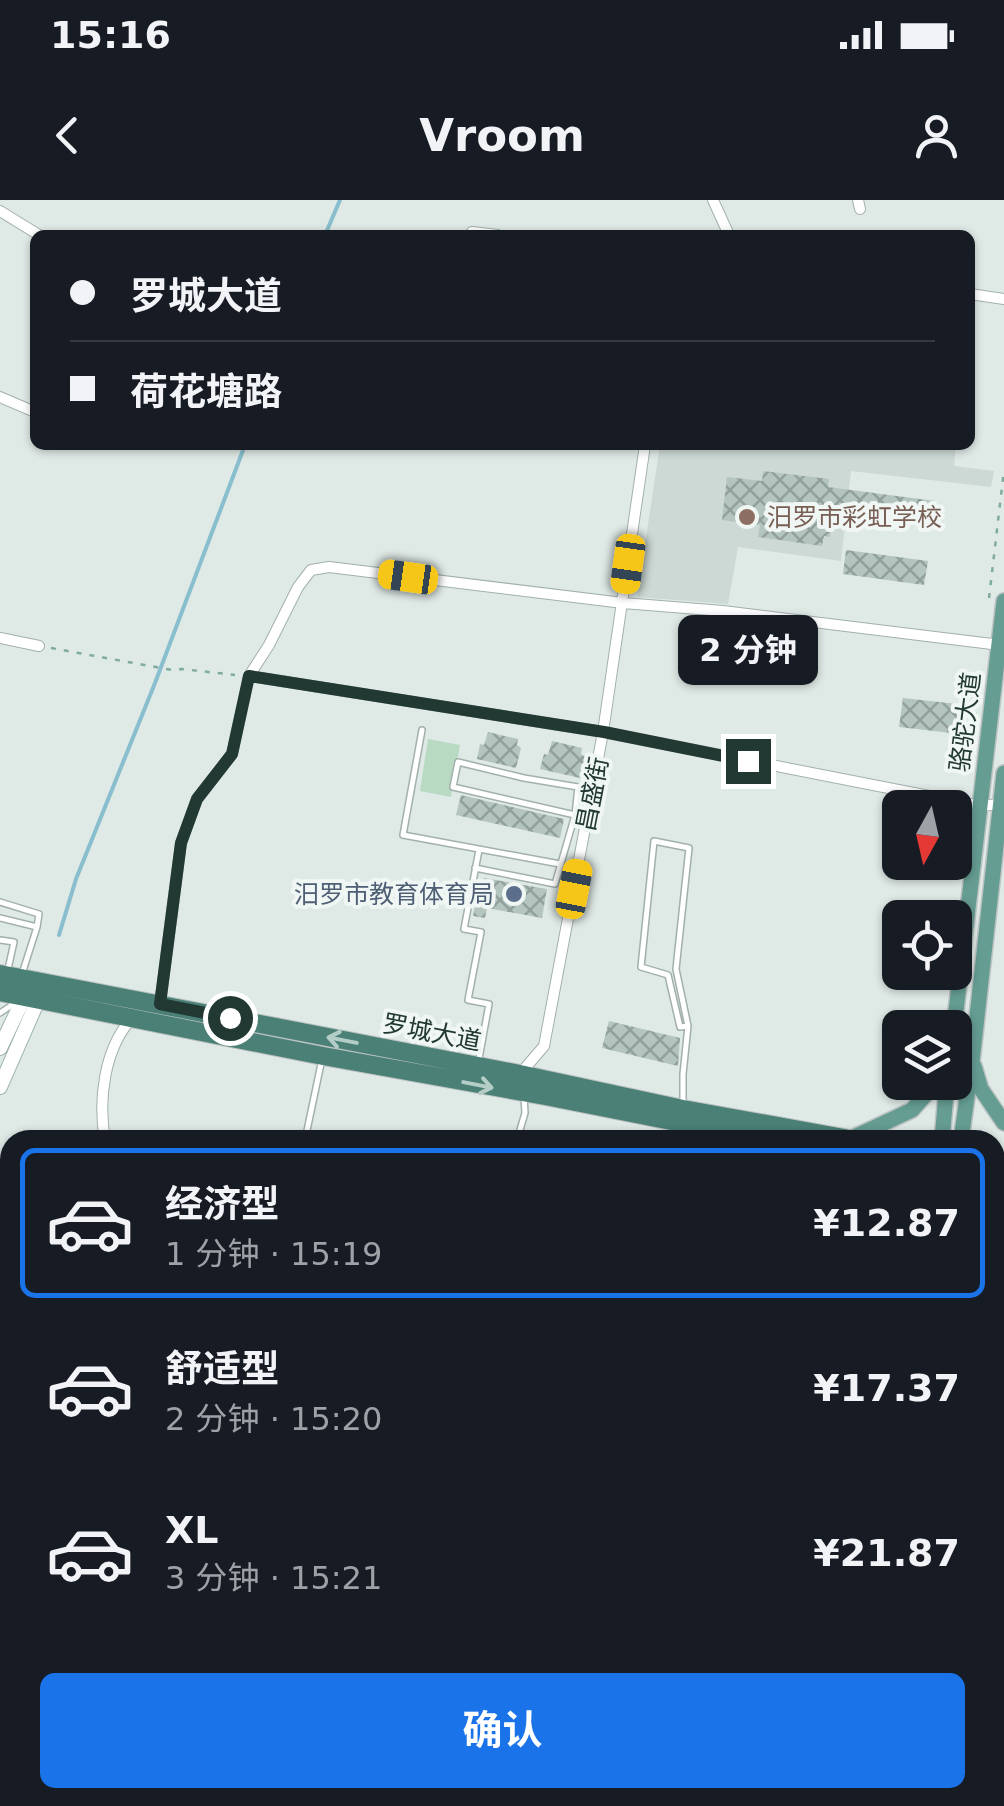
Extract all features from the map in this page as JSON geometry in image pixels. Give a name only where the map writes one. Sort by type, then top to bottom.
[{"type":"highway","name":"罗城大道","points":[[17,979],[797,1130]]},
{"type":"highway","name":"罗城大道","points":[[17,979],[32,998],[716,1130]]},
{"type":"main road","name":"骆驼大道","points":[[956,1010],[1004,601]]},
{"type":"main road","name":"骆驼大道","points":[[972,1062],[1002,823],[1004,773]]},
{"type":"main road","points":[[17,979],[32,998]]},
{"type":"main road","points":[[0,1048],[32,998]]},
{"type":"main road","points":[[0,1087],[32,998]]},
{"type":"main road","points":[[972,1062],[981,1089],[1004,1123]]},
{"type":"main road","points":[[872,1130],[912,1110],[921,1100]]},
{"type":"main road","points":[[943,1130],[946,1100]]},
{"type":"main road","name":"骆驼大道","points":[[962,1130],[967,1100]]},
{"type":"main road","points":[[696,1126],[703,1130]]},
{"type":"street","points":[[713,200],[727,230]]},
{"type":"street","points":[[0,211],[31,230]]},
{"type":"street","points":[[975,295],[1004,299]]},
{"type":"street","points":[[0,397],[30,410]]},
{"type":"street","name":"昌盛街","points":[[520,1074],[544,1046],[604,732],[643,450]]},
{"type":"street","points":[[160,1004],[181,843],[197,799],[232,754],[249,676],[311,570],[329,567],[1000,644]]},
{"type":"street","points":[[0,638],[39,646]]},
{"type":"street","points":[[249,676],[604,732],[980,806],[1002,804]]},
{"type":"street","points":[[980,806],[1002,823]]},
{"type":"street","points":[[103,1130],[103,1086],[118,1040],[131,1019]]},
{"type":"lane","points":[[422,730],[403,835],[560,864]]},
{"type":"lane","points":[[475,868],[555,884],[575,816],[578,787],[458,762],[454,787],[575,816]]},
{"type":"lane","points":[[682,1109],[688,1026],[676,970],[689,848],[654,841],[641,966],[668,975],[680,1027],[688,1026]]},
{"type":"lane","points":[[478,1067],[489,1004],[468,1000],[481,932],[464,929],[479,849]]},
{"type":"lane","points":[[0,902],[39,914],[17,979]]},
{"type":"lane","points":[[0,918],[36,927]]},
{"type":"lane","points":[[0,940],[14,942],[17,979]]},
{"type":"lane","points":[[0,1013],[32,998]]},
{"type":"lane","points":[[307,1130],[322,1056]]},
{"type":"lane","points":[[520,1130],[525,1113],[524,1094]]},
{"type":"path","points":[[39,646],[172,670],[249,676]]},
{"type":"shaded area","name":"汨罗市彩虹学校","points":[[659,450],[956,450],[954,466],[994,471],[991,487],[851,471],[841,561],[738,547],[728,604],[637,597]]},
{"type":"green space","points":[[428,739],[460,745],[451,797],[420,791]]},
{"type":"building","points":[[763,471],[829,479],[828,487],[935,501],[932,524],[833,511],[830,537],[824,536],[822,546],[758,537],[760,525],[722,520],[727,477],[762,481]]},
{"type":"building","points":[[846,550],[928,561],[924,585],[843,574]]},
{"type":"building","points":[[903,698],[957,704],[962,712],[960,734],[899,727]]},
{"type":"building","points":[[488,732],[518,739],[521,748],[516,768],[477,759]]},
{"type":"building","points":[[552,741],[582,748],[585,757],[580,778],[540,769]]},
{"type":"building","points":[[461,795],[564,819],[560,838],[456,815]]},
{"type":"building","name":"汨罗市教育体育局","points":[[484,878],[547,889],[542,918],[487,908],[485,918],[473,916]]},
{"type":"building","points":[[609,1021],[680,1038],[678,1066],[602,1048]]},
{"type":"waterway","points":[[327,230],[340,200]]},
{"type":"waterway","points":[[59,935],[76,879],[243,450]]},
{"type":"place","name":"汨罗市彩虹学校","points":[[747,517]]},
{"type":"place","name":"汨罗市教育体育局","points":[[514,894]]},
{"type":"route","points":[[230,1018],[160,1004],[181,843],[197,799],[232,754],[249,676],[604,732],[748,761]]}]
